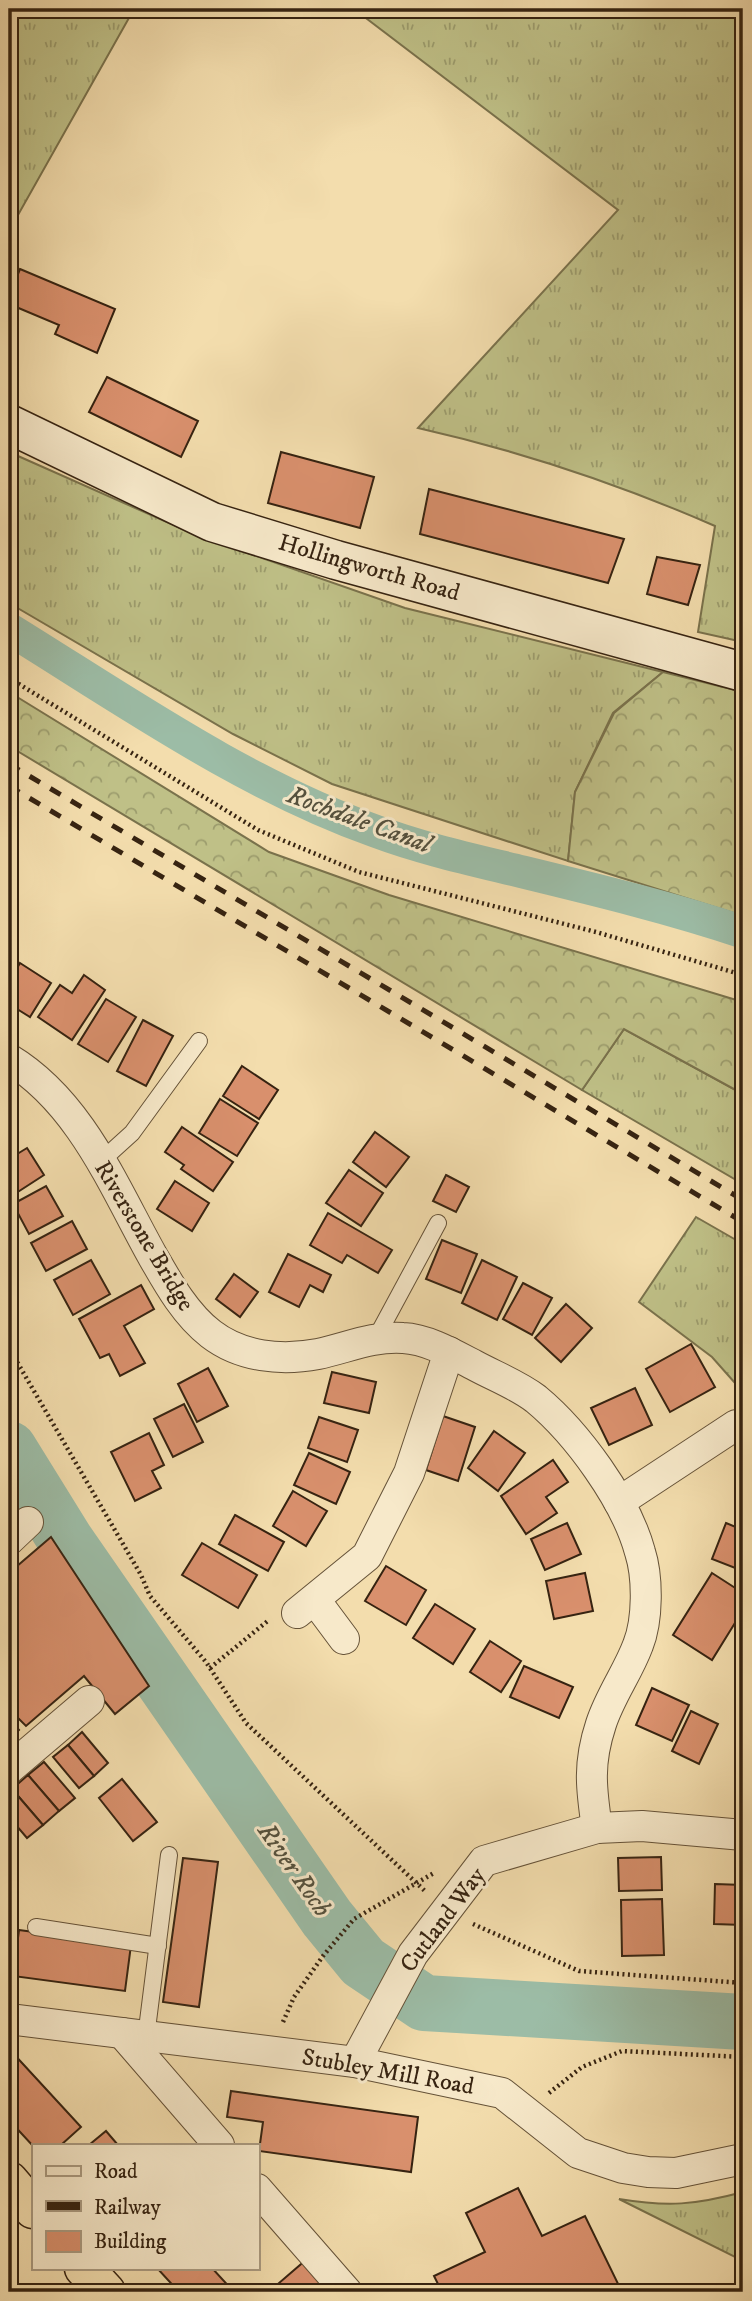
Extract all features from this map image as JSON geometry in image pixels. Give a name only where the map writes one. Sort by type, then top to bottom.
[{"type":"highway","points":[[9,2181],[32,2208]]},
{"type":"highway","points":[[86,2270],[106,2292]]},
{"type":"main road","name":"Hollingworth Road","points":[[9,424],[212,522],[336,560],[743,672]]},
{"type":"street","name":"Riverstone Bridge","points":[[9,1059],[49,1090],[74,1117],[166,1279],[194,1319],[213,1335],[235,1349],[267,1356],[318,1353],[376,1338],[407,1338],[449,1352],[533,1397],[562,1423],[591,1460],[619,1502],[640,1552],[646,1595],[639,1642],[601,1722],[593,1753],[590,1778],[597,1828]]},
{"type":"street","points":[[344,1639],[306,1606],[367,1556],[409,1473],[449,1352]]},
{"type":"street","points":[[619,1502],[736,1425]]},
{"type":"street","points":[[9,1769],[89,1702]]},
{"type":"street","name":"Cutland Way","points":[[355,2062],[412,1954],[484,1861],[597,1828],[642,1826],[743,1835]]},
{"type":"street","name":"Stubley Mill Road","points":[[9,2020],[355,2062],[502,2093],[578,2153],[623,2168],[676,2173],[743,2159]]},
{"type":"street","points":[[134,2035],[218,2144]]},
{"type":"street","points":[[259,2191],[347,2292]]},
{"type":"lane","points":[[100,1162],[132,1133],[199,1041]]},
{"type":"lane","points":[[376,1338],[438,1223]]},
{"type":"lane","points":[[134,2035],[158,1946],[169,1855]]},
{"type":"lane","points":[[36,1927],[158,1946]]},
{"type":"path","points":[[9,678],[258,830],[359,872],[596,932],[743,975]]},
{"type":"path","points":[[9,1348],[141,1575],[150,1597],[210,1668],[246,1723],[446,1910],[579,1971],[743,1983]]},
{"type":"path","points":[[210,1668],[275,1614],[306,1606]]},
{"type":"path","points":[[269,2052],[294,1997],[354,1919],[436,1872]]},
{"type":"path","points":[[526,2111],[582,2067],[622,2051],[743,2057]]},
{"type":"green space","points":[[9,9],[134,9],[9,231]]},
{"type":"green space","points":[[354,9],[743,9],[743,642],[698,632],[715,526],[569,470],[418,428],[618,210]]},
{"type":"green space","points":[[9,452],[196,535],[405,608],[663,672],[613,713],[575,792],[568,861],[332,784],[233,734],[9,603]]},
{"type":"green space","points":[[663,672],[743,692],[743,916],[568,861],[575,792],[614,713]]},
{"type":"green space","points":[[9,692],[269,852],[389,895],[743,1002],[743,1094],[624,1029],[582,1090],[9,746]]},
{"type":"green space","points":[[624,1029],[743,1094],[743,1184],[582,1090]]},
{"type":"green space","points":[[696,1217],[743,1244],[743,1392],[712,1357],[639,1302]]},
{"type":"green space","points":[[743,2192],[743,2261],[619,2199],[681,2203],[710,2200]]},
{"type":"building","points":[[20,269],[115,309],[97,353],[55,334],[59,325],[9,304],[9,296]]},
{"type":"building","points":[[107,377],[198,421],[181,457],[89,412]]},
{"type":"building","points":[[281,452],[374,477],[360,528],[268,503]]},
{"type":"building","points":[[429,489],[624,539],[608,583],[420,534]]},
{"type":"building","points":[[657,557],[700,565],[688,605],[647,594]]},
{"type":"building","points":[[20,963],[51,983],[30,1017],[9,1004],[9,982]]},
{"type":"building","points":[[84,975],[105,990],[72,1040],[38,1017],[60,985],[72,993]]},
{"type":"building","points":[[106,999],[136,1017],[108,1062],[78,1044]]},
{"type":"building","points":[[143,1020],[173,1036],[146,1086],[117,1071]]},
{"type":"building","points":[[242,1066],[278,1090],[259,1119],[223,1096]]},
{"type":"building","points":[[220,1099],[258,1123],[237,1156],[199,1133]]},
{"type":"building","points":[[182,1127],[233,1162],[213,1191],[181,1169],[184,1165],[165,1152]]},
{"type":"building","points":[[375,1132],[409,1157],[386,1187],[353,1162]]},
{"type":"building","points":[[27,1148],[44,1175],[10,1197],[9,1159]]},
{"type":"building","points":[[349,1170],[383,1193],[361,1226],[326,1203]]},
{"type":"building","points":[[446,1175],[469,1187],[456,1212],[433,1201]]},
{"type":"building","points":[[175,1181],[209,1203],[192,1231],[157,1209]]},
{"type":"building","points":[[46,1186],[63,1216],[29,1234],[13,1204]]},
{"type":"building","points":[[328,1213],[392,1250],[378,1273],[347,1255],[342,1263],[310,1245]]},
{"type":"building","points":[[72,1221],[87,1249],[46,1271],[31,1243]]},
{"type":"building","points":[[442,1240],[477,1254],[461,1293],[426,1279]]},
{"type":"building","points":[[288,1254],[331,1275],[323,1292],[310,1285],[299,1307],[269,1292]]},
{"type":"building","points":[[91,1260],[110,1294],[73,1315],[54,1280]]},
{"type":"building","points":[[482,1260],[517,1277],[497,1320],[462,1303]]},
{"type":"building","points":[[234,1274],[258,1292],[240,1317],[216,1299]]},
{"type":"building","points":[[523,1283],[552,1298],[532,1335],[503,1319]]},
{"type":"building","points":[[141,1285],[154,1309],[124,1326],[145,1363],[120,1376],[109,1354],[100,1358],[79,1319]]},
{"type":"building","points":[[566,1304],[592,1328],[561,1362],[535,1338]]},
{"type":"building","points":[[691,1344],[715,1387],[670,1412],[646,1369]]},
{"type":"building","points":[[208,1368],[228,1406],[197,1422],[178,1384]]},
{"type":"building","points":[[332,1372],[376,1382],[369,1413],[324,1403]]},
{"type":"building","points":[[635,1388],[652,1425],[609,1445],[591,1408]]},
{"type":"building","points":[[184,1404],[203,1442],[173,1457],[154,1419]]},
{"type":"building","points":[[443,1416],[475,1427],[458,1481],[426,1470]]},
{"type":"building","points":[[319,1417],[358,1430],[347,1462],[308,1448]]},
{"type":"building","points":[[494,1431],[525,1453],[498,1491],[468,1468]]},
{"type":"building","points":[[149,1433],[164,1465],[152,1471],[161,1488],[135,1501],[111,1452]]},
{"type":"building","points":[[309,1453],[350,1472],[336,1504],[294,1485]]},
{"type":"building","points":[[553,1460],[568,1482],[546,1497],[557,1513],[526,1534],[501,1496]]},
{"type":"building","points":[[293,1491],[327,1511],[306,1546],[273,1526]]},
{"type":"building","points":[[235,1515],[284,1542],[268,1571],[219,1544]]},
{"type":"building","points":[[567,1523],[581,1554],[545,1570],[531,1539]]},
{"type":"building","points":[[726,1523],[743,1530],[743,1571],[712,1559]]},
{"type":"building","points":[[51,1537],[149,1686],[115,1714],[84,1676],[26,1726],[9,1709],[9,1573]]},
{"type":"building","points":[[202,1543],[257,1575],[238,1608],[182,1575]]},
{"type":"building","points":[[386,1566],[426,1590],[406,1625],[365,1601]]},
{"type":"building","points":[[585,1573],[593,1611],[554,1619],[546,1581]]},
{"type":"building","points":[[712,1573],[743,1593],[743,1610],[712,1660],[673,1635]]},
{"type":"building","points":[[435,1604],[475,1629],[453,1664],[413,1638]]},
{"type":"building","points":[[490,1641],[521,1661],[501,1692],[470,1672]]},
{"type":"building","points":[[524,1666],[573,1687],[559,1718],[510,1697]]},
{"type":"building","points":[[652,1688],[689,1705],[672,1741],[636,1725]]},
{"type":"building","points":[[691,1711],[718,1724],[699,1764],[672,1751]]},
{"type":"building","points":[[9,1718],[19,1730],[9,1740]]},
{"type":"building","points":[[82,1732],[108,1763],[94,1776],[68,1745]]},
{"type":"building","points":[[68,1745],[94,1776],[79,1788],[53,1757]]},
{"type":"building","points":[[44,1762],[75,1798],[59,1811],[28,1775]]},
{"type":"building","points":[[28,1775],[59,1811],[43,1825],[12,1789]]},
{"type":"building","points":[[122,1779],[157,1822],[133,1841],[99,1798]]},
{"type":"building","points":[[12,1789],[43,1825],[27,1838],[9,1817],[9,1792]]},
{"type":"building","points":[[661,1857],[662,1890],[619,1891],[618,1858]]},
{"type":"building","points":[[183,1858],[218,1862],[199,2007],[163,2002]]},
{"type":"building","points":[[715,1884],[743,1885],[743,1925],[714,1924]]},
{"type":"building","points":[[662,1899],[664,1955],[622,1956],[621,1900]]},
{"type":"building","points":[[19,1930],[131,1945],[125,1991],[13,1976]]},
{"type":"building","points":[[11,2051],[81,2127],[62,2144],[32,2145],[9,2120]]},
{"type":"building","points":[[231,2091],[418,2117],[411,2172],[259,2151],[263,2122],[227,2117]]},
{"type":"building","points":[[106,2131],[117,2144],[90,2144]]},
{"type":"building","points":[[518,2188],[542,2236],[585,2216],[622,2292],[442,2292],[434,2276],[485,2252],[466,2213]]},
{"type":"building","points":[[307,2259],[335,2292],[287,2292],[279,2283]]},
{"type":"building","points":[[159,2270],[214,2270],[234,2292],[179,2292]]},
{"type":"waterway","name":"Rochdale Canal","points":[[9,629],[187,740],[279,790],[327,812],[430,849],[634,900],[743,932]]},
{"type":"waterway","name":"River Roch","points":[[9,1449],[66,1541],[327,1918],[363,1962],[424,2003],[743,2022]]},
{"type":"railway","points":[[9,764],[743,1200]]},
{"type":"railway","points":[[9,786],[743,1222]]}]
